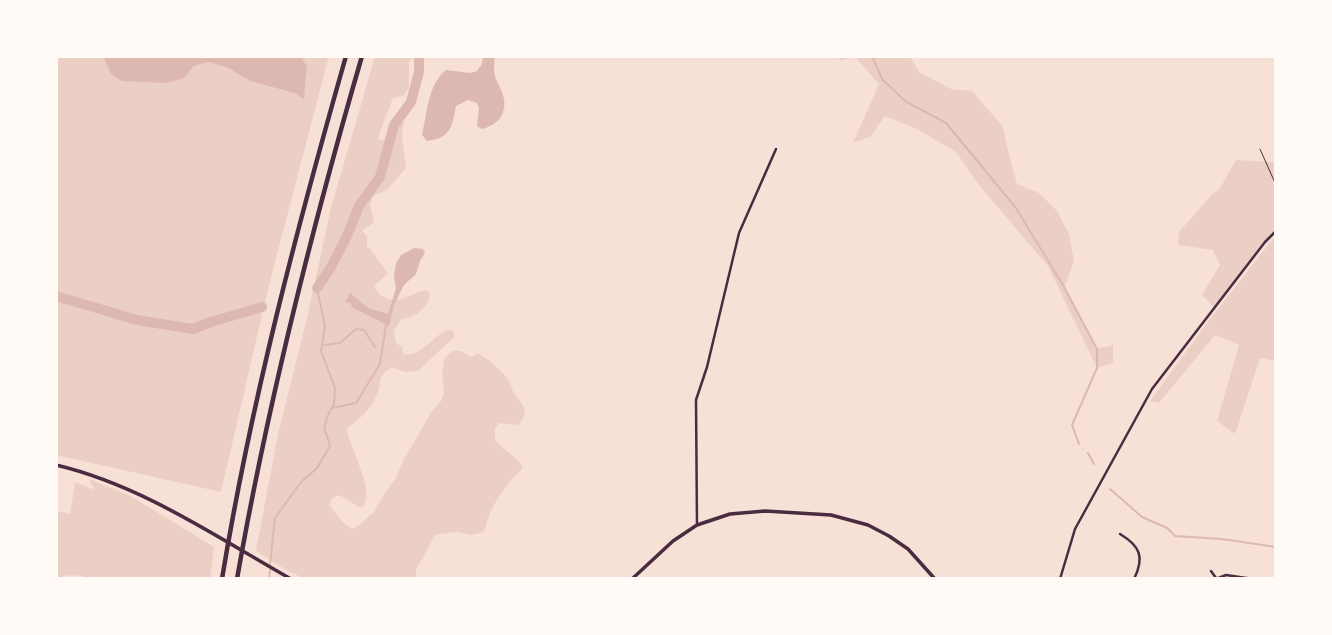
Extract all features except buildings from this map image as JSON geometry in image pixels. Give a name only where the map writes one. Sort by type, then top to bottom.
[{"type":"highway","points":[[222,579],[236,496],[282,294],[346,56]]},
{"type":"highway","points":[[237,579],[299,288],[362,56]]},
{"type":"main road","points":[[56,465],[111,481],[138,493],[291,579]]},
{"type":"main road","points":[[632,579],[673,541],[697,525],[730,514],[765,511],[831,515],[868,525],[908,550],[935,579]]},
{"type":"street","points":[[697,525],[696,400],[707,367],[739,233],[776,149]]},
{"type":"street","points":[[1060,579],[1075,529],[1152,389],[1276,231]]},
{"type":"street","points":[[1120,534],[1131,540],[1138,549],[1140,560],[1135,579]]},
{"type":"street","points":[[1211,572],[1216,579],[1226,575],[1253,579]]},
{"type":"lane","points":[[1260,149],[1276,185]]},
{"type":"shaded area","points":[[56,56],[103,56],[111,74],[184,78],[194,66],[209,62],[228,68],[250,81],[303,98],[306,77],[301,56],[329,56],[268,289],[221,492],[56,455]]},
{"type":"shaded area","points":[[103,56],[301,56],[307,67],[304,99],[294,93],[250,81],[228,68],[209,62],[194,66],[184,78],[167,83],[122,81],[111,74]]},
{"type":"shaded area","points":[[375,56],[414,56],[409,62],[409,88],[403,96],[393,98],[378,137],[383,141],[400,113],[404,117],[402,137],[406,168],[388,189],[373,196],[370,205],[374,221],[362,231],[367,236],[367,246],[388,273],[374,286],[382,296],[391,299],[400,299],[427,290],[430,295],[420,312],[401,319],[394,331],[396,343],[402,347],[403,354],[422,349],[445,332],[452,330],[455,336],[418,371],[404,372],[392,367],[384,374],[371,405],[347,428],[364,481],[366,501],[362,508],[338,495],[329,505],[352,529],[374,512],[396,478],[432,411],[441,401],[444,394],[444,360],[453,351],[460,351],[471,357],[478,353],[499,368],[509,381],[525,411],[518,425],[499,423],[495,428],[495,441],[520,462],[523,468],[499,496],[484,532],[471,535],[456,532],[435,535],[416,570],[416,577],[420,579],[305,579],[256,551],[278,434],[331,208]]},
{"type":"shaded area","points":[[483,56],[495,56],[494,74],[504,101],[501,117],[482,129],[477,126],[477,103],[468,100],[456,106],[446,134],[427,141],[422,135],[435,83],[446,70],[470,73],[477,71]]},
{"type":"shaded area","points":[[836,56],[910,56],[919,72],[951,89],[972,91],[1003,127],[1017,184],[1039,193],[1057,211],[1069,234],[1074,261],[1065,286],[1096,349],[1113,345],[1113,363],[1097,368],[1048,266],[979,185],[956,152],[917,129],[885,116],[870,137],[853,143],[879,84],[855,57],[840,60]]},
{"type":"shaded area","points":[[1236,160],[1276,162],[1276,231],[1265,241],[1214,307],[1202,295],[1220,265],[1213,250],[1178,245],[1179,232],[1213,193],[1219,190]]},
{"type":"shaded area","points":[[1276,235],[1276,361],[1260,358],[1235,434],[1217,421],[1239,345],[1215,335],[1159,403],[1150,401],[1210,319]]},
{"type":"shaded area","points":[[414,248],[423,249],[425,253],[416,274],[404,285],[394,305],[389,326],[345,302],[350,293],[368,308],[388,314],[396,288],[396,263],[401,255]]},
{"type":"shaded area","points":[[89,479],[129,495],[214,547],[210,579],[92,579],[74,575],[56,579],[56,511],[70,514],[75,482],[95,490]]},
{"type":"waterway","points":[[317,288],[347,236],[359,206],[380,177],[394,125],[411,102],[419,72],[419,56]]},
{"type":"waterway","points":[[872,56],[882,79],[905,101],[946,123],[1016,208],[1064,287],[1097,349],[1097,368],[1072,425],[1079,444]]},
{"type":"waterway","points":[[270,564],[275,518],[301,482],[317,468],[330,446],[324,427],[334,404],[335,388],[321,351],[325,327],[317,288]]},
{"type":"waterway","points":[[56,296],[137,320],[193,329],[262,307]]},
{"type":"waterway","points":[[333,408],[356,403],[380,364],[386,325]]},
{"type":"waterway","points":[[324,345],[340,343],[356,329],[364,330],[375,347]]},
{"type":"waterway","points":[[1088,453],[1094,464]]},
{"type":"waterway","points":[[1110,489],[1142,517],[1167,528],[1175,536],[1222,539],[1276,547]]},
{"type":"waterway","points":[[269,579],[270,570]]},
{"type":"waterway","points":[[68,579],[80,579]]}]
